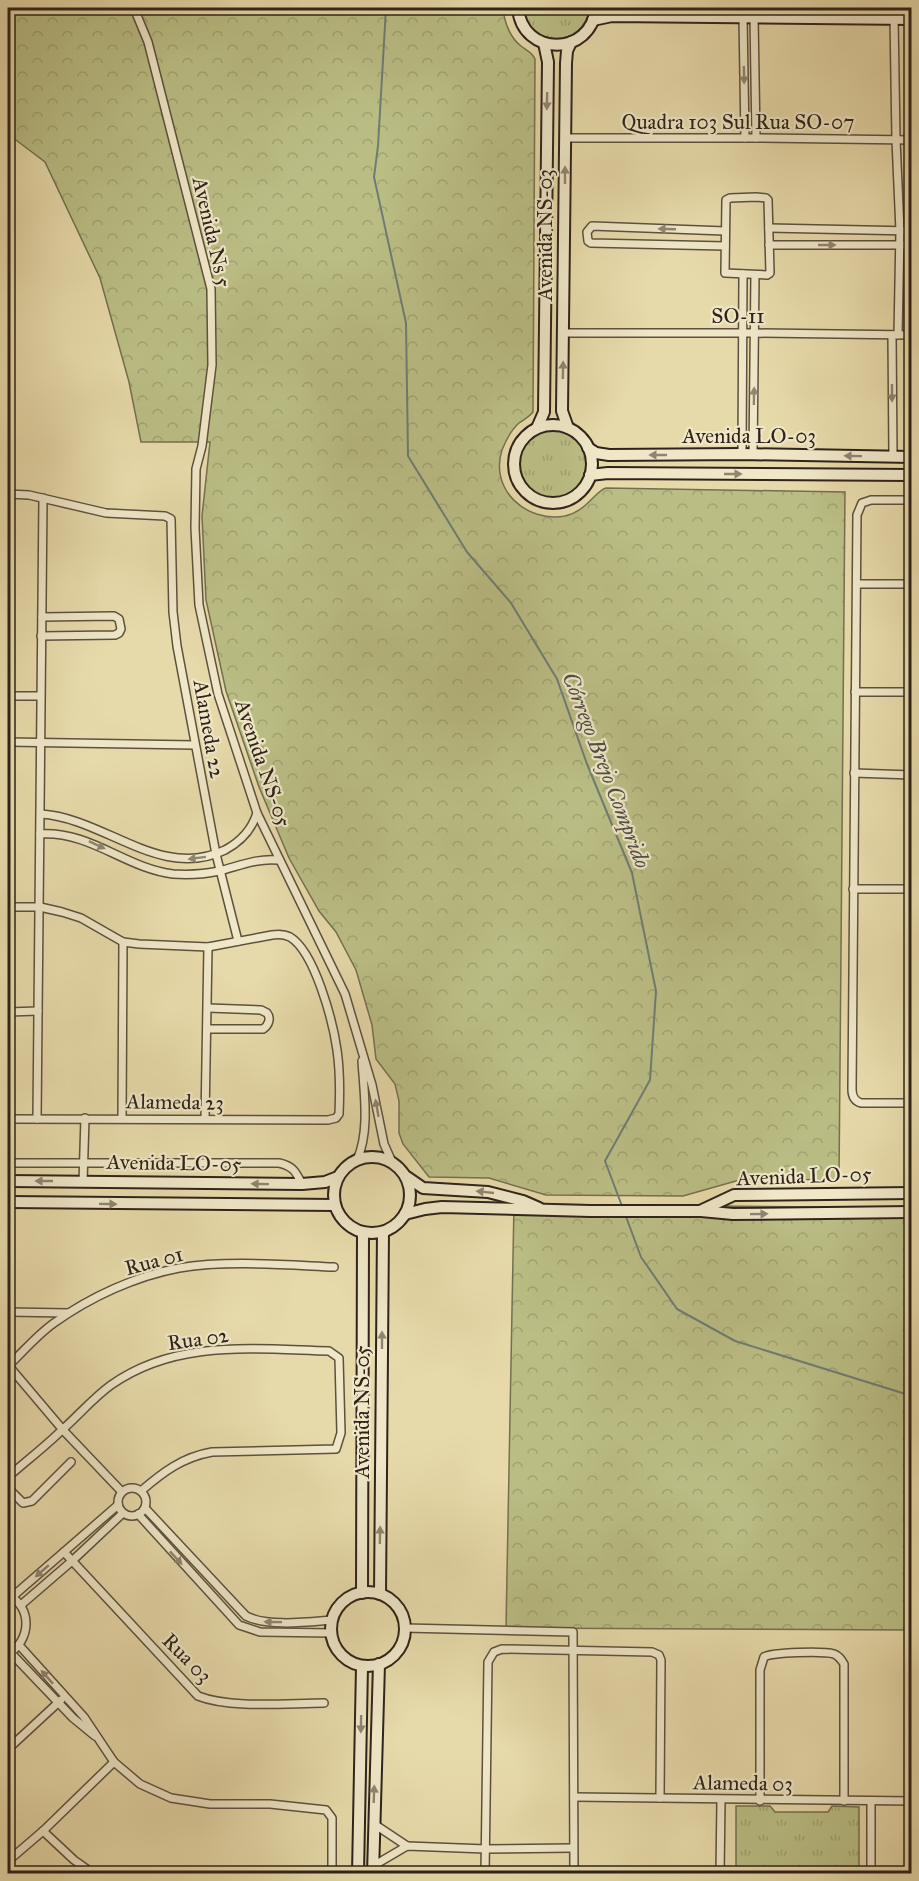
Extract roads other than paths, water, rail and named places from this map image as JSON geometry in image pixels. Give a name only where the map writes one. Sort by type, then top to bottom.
[{"type":"street","name":"Avenida Ns 5","points":[[134,8],[148,42],[211,289],[212,365],[202,446],[196,469]]},
{"type":"street","points":[[518,8],[521,21],[534,38],[543,43],[560,45],[571,42],[585,33],[593,20],[596,8]]},
{"type":"street","points":[[593,20],[608,16],[912,18]]},
{"type":"street","points":[[748,17],[756,138]]},
{"type":"street","points":[[745,138],[748,17]]},
{"type":"street","points":[[894,18],[896,140],[906,231]]},
{"type":"street","name":"Avenida NS-03","points":[[568,428],[562,415],[566,63],[567,51],[571,42]]},
{"type":"street","name":"Avenida NS-03","points":[[543,43],[548,62],[544,412],[537,428],[521,441],[514,460],[517,480],[526,492],[545,502],[565,501],[583,489],[590,475]]},
{"type":"street","name":"Quadra 103 Sul Rua SO-07","points":[[565,138],[912,140]]},
{"type":"street","points":[[911,457],[906,231],[912,169]]},
{"type":"street","points":[[730,198],[767,198],[769,228],[770,273],[767,275],[724,273],[726,202],[730,198]]},
{"type":"street","points":[[725,231],[593,226],[587,231],[588,241],[591,243],[725,246]]},
{"type":"street","points":[[769,228],[906,231]]},
{"type":"street","points":[[769,245],[906,245]]},
{"type":"street","points":[[893,457],[895,335],[906,245]]},
{"type":"street","points":[[743,274],[742,333],[748,454]]},
{"type":"street","points":[[748,454],[755,274]]},
{"type":"street","name":"SO-11","points":[[564,333],[910,335]]},
{"type":"street","points":[[537,428],[552,425],[568,428],[581,436],[592,460],[590,475]]},
{"type":"street","name":"Avenida LO-03","points":[[588,448],[596,453],[609,455],[748,454],[911,457]]},
{"type":"street","name":"Avenida NS-05","points":[[196,469],[195,528],[199,605],[218,694],[257,813],[345,994],[372,1085],[384,1144],[392,1162]]},
{"type":"street","name":"Avenida LO-03","points":[[590,475],[608,473],[912,475]]},
{"type":"street","points":[[8,494],[43,498],[37,1119]]},
{"type":"street","name":"Alameda 22","points":[[43,498],[106,513],[165,516],[171,519],[173,624],[216,854],[238,941]]},
{"type":"street","points":[[912,500],[871,500],[862,503],[857,515],[852,889],[852,1095],[855,1100],[861,1102],[912,1103]]},
{"type":"street","points":[[857,584],[912,584]]},
{"type":"street","points":[[41,636],[115,635],[121,629],[119,618],[114,616],[42,616]]},
{"type":"street","points":[[855,692],[912,692]]},
{"type":"street","points":[[8,696],[40,696]]},
{"type":"street","points":[[8,742],[194,745]]},
{"type":"street","points":[[854,773],[912,774]]},
{"type":"street","points":[[41,814],[70,818],[154,855],[189,859],[206,858],[229,848],[249,831],[257,813]]},
{"type":"street","points":[[40,834],[78,837],[130,861],[171,873],[220,870],[251,862],[279,860]]},
{"type":"street","points":[[852,889],[912,889]]},
{"type":"street","points":[[8,907],[40,907],[81,918],[123,942],[183,947],[238,941]]},
{"type":"street","name":"Alameda 23","points":[[8,1119],[328,1120],[336,1118],[339,1114],[337,1052],[326,1003],[306,956],[300,946],[285,935],[238,941]]},
{"type":"street","points":[[122,1118],[123,942]]},
{"type":"street","points":[[205,1119],[208,946]]},
{"type":"street","points":[[207,1029],[263,1029],[268,1024],[269,1018],[267,1012],[261,1010],[208,1008]]},
{"type":"street","points":[[8,1012],[38,1011]]},
{"type":"street","name":"Avenida NS-05","points":[[357,1160],[362,1149],[364,1134],[362,1053]]},
{"type":"street","points":[[83,1182],[85,1118]]},
{"type":"street","points":[[375,1157],[392,1162],[407,1177],[411,1190],[410,1203],[405,1214],[396,1225],[382,1232],[363,1232],[344,1221],[335,1204],[334,1190],[338,1177],[346,1167],[357,1160],[375,1157]]},
{"type":"street","points":[[8,1163],[279,1163],[295,1170],[302,1184]]},
{"type":"street","name":"Avenida LO-05","points":[[8,1181],[302,1184],[325,1182],[338,1177]]},
{"type":"street","name":"Avenida LO-05","points":[[407,1177],[423,1188],[488,1192],[516,1199],[541,1209]]},
{"type":"street","name":"Avenida LO-05","points":[[701,1210],[734,1195],[912,1192]]},
{"type":"street","name":"Avenida LO-05","points":[[8,1202],[335,1204]]},
{"type":"street","name":"Avenida LO-05","points":[[405,1214],[442,1207],[590,1211],[701,1210],[733,1214],[912,1212]]},
{"type":"street","name":"Avenida NS-05","points":[[362,1593],[363,1232]]},
{"type":"street","name":"Avenida NS-05","points":[[380,1594],[382,1232]]},
{"type":"street","name":"Rua 01","points":[[8,1366],[52,1324],[129,1283],[180,1268],[334,1267]]},
{"type":"street","points":[[8,1312],[69,1313]]},
{"type":"street","name":"Rua 02","points":[[8,1477],[110,1386],[132,1373],[169,1357],[188,1352],[221,1349],[329,1352],[336,1354],[340,1359],[340,1433],[336,1449],[212,1452],[197,1455],[170,1468],[141,1491]]},
{"type":"street","points":[[8,1366],[63,1430],[122,1492]]},
{"type":"street","points":[[8,1488],[23,1503],[32,1501],[71,1462]]},
{"type":"street","points":[[145,1508],[132,1516],[123,1513],[118,1505],[119,1496],[129,1488],[141,1491],[145,1498],[145,1508],[234,1606],[246,1616],[255,1621],[266,1622],[332,1620]]},
{"type":"street","points":[[98,1738],[9,1653],[19,1646],[27,1626],[21,1605],[10,1596],[118,1505]]},
{"type":"street","points":[[21,1605],[123,1513]]},
{"type":"street","points":[[138,1514],[239,1625],[260,1632],[332,1633]]},
{"type":"street","name":"Rua 03","points":[[64,1552],[198,1696],[208,1700],[226,1702],[324,1703]]},
{"type":"street","points":[[362,1593],[380,1594],[390,1599],[399,1608],[405,1628],[403,1644],[396,1654],[379,1664],[362,1666],[350,1662],[340,1654],[334,1644],[332,1620],[337,1609],[345,1600],[362,1593]]},
{"type":"street","points":[[405,1628],[573,1632],[574,1874]]},
{"type":"street","points":[[19,1646],[84,1717],[114,1762],[140,1784],[171,1798],[210,1804],[270,1804],[322,1808],[331,1814],[332,1874]]},
{"type":"street","points":[[485,1874],[488,1662],[494,1652],[502,1649],[652,1652],[659,1655],[661,1660],[660,1798]]},
{"type":"street","points":[[760,1801],[760,1670],[764,1657],[774,1653],[832,1653],[841,1658],[844,1671],[844,1801]]},
{"type":"street","points":[[373,1870],[379,1664]]},
{"type":"street","points":[[358,1874],[362,1666]]},
{"type":"street","points":[[8,1749],[65,1696]]},
{"type":"street","points":[[8,1861],[43,1831],[114,1762]]},
{"type":"street","name":"Alameda 03","points":[[574,1797],[912,1802]]},
{"type":"street","points":[[720,1874],[721,1800]]},
{"type":"street","points":[[871,1801],[871,1874]]},
{"type":"street","points":[[373,1823],[407,1846],[486,1849],[573,1848]]},
{"type":"street","points":[[43,1831],[74,1860],[94,1874]]},
{"type":"street","points":[[373,1870],[407,1846]]},
{"type":"waterway","name":"Córrego Brejo Comprido","points":[[386,8],[374,177],[406,323],[408,456],[467,552],[511,603],[557,679],[587,764],[632,873],[656,991],[650,1080],[605,1161],[622,1206]]},
{"type":"waterway","name":"Córrego Brejo Comprido","points":[[625,1214],[641,1257],[677,1309],[735,1341],[912,1396]]}]
